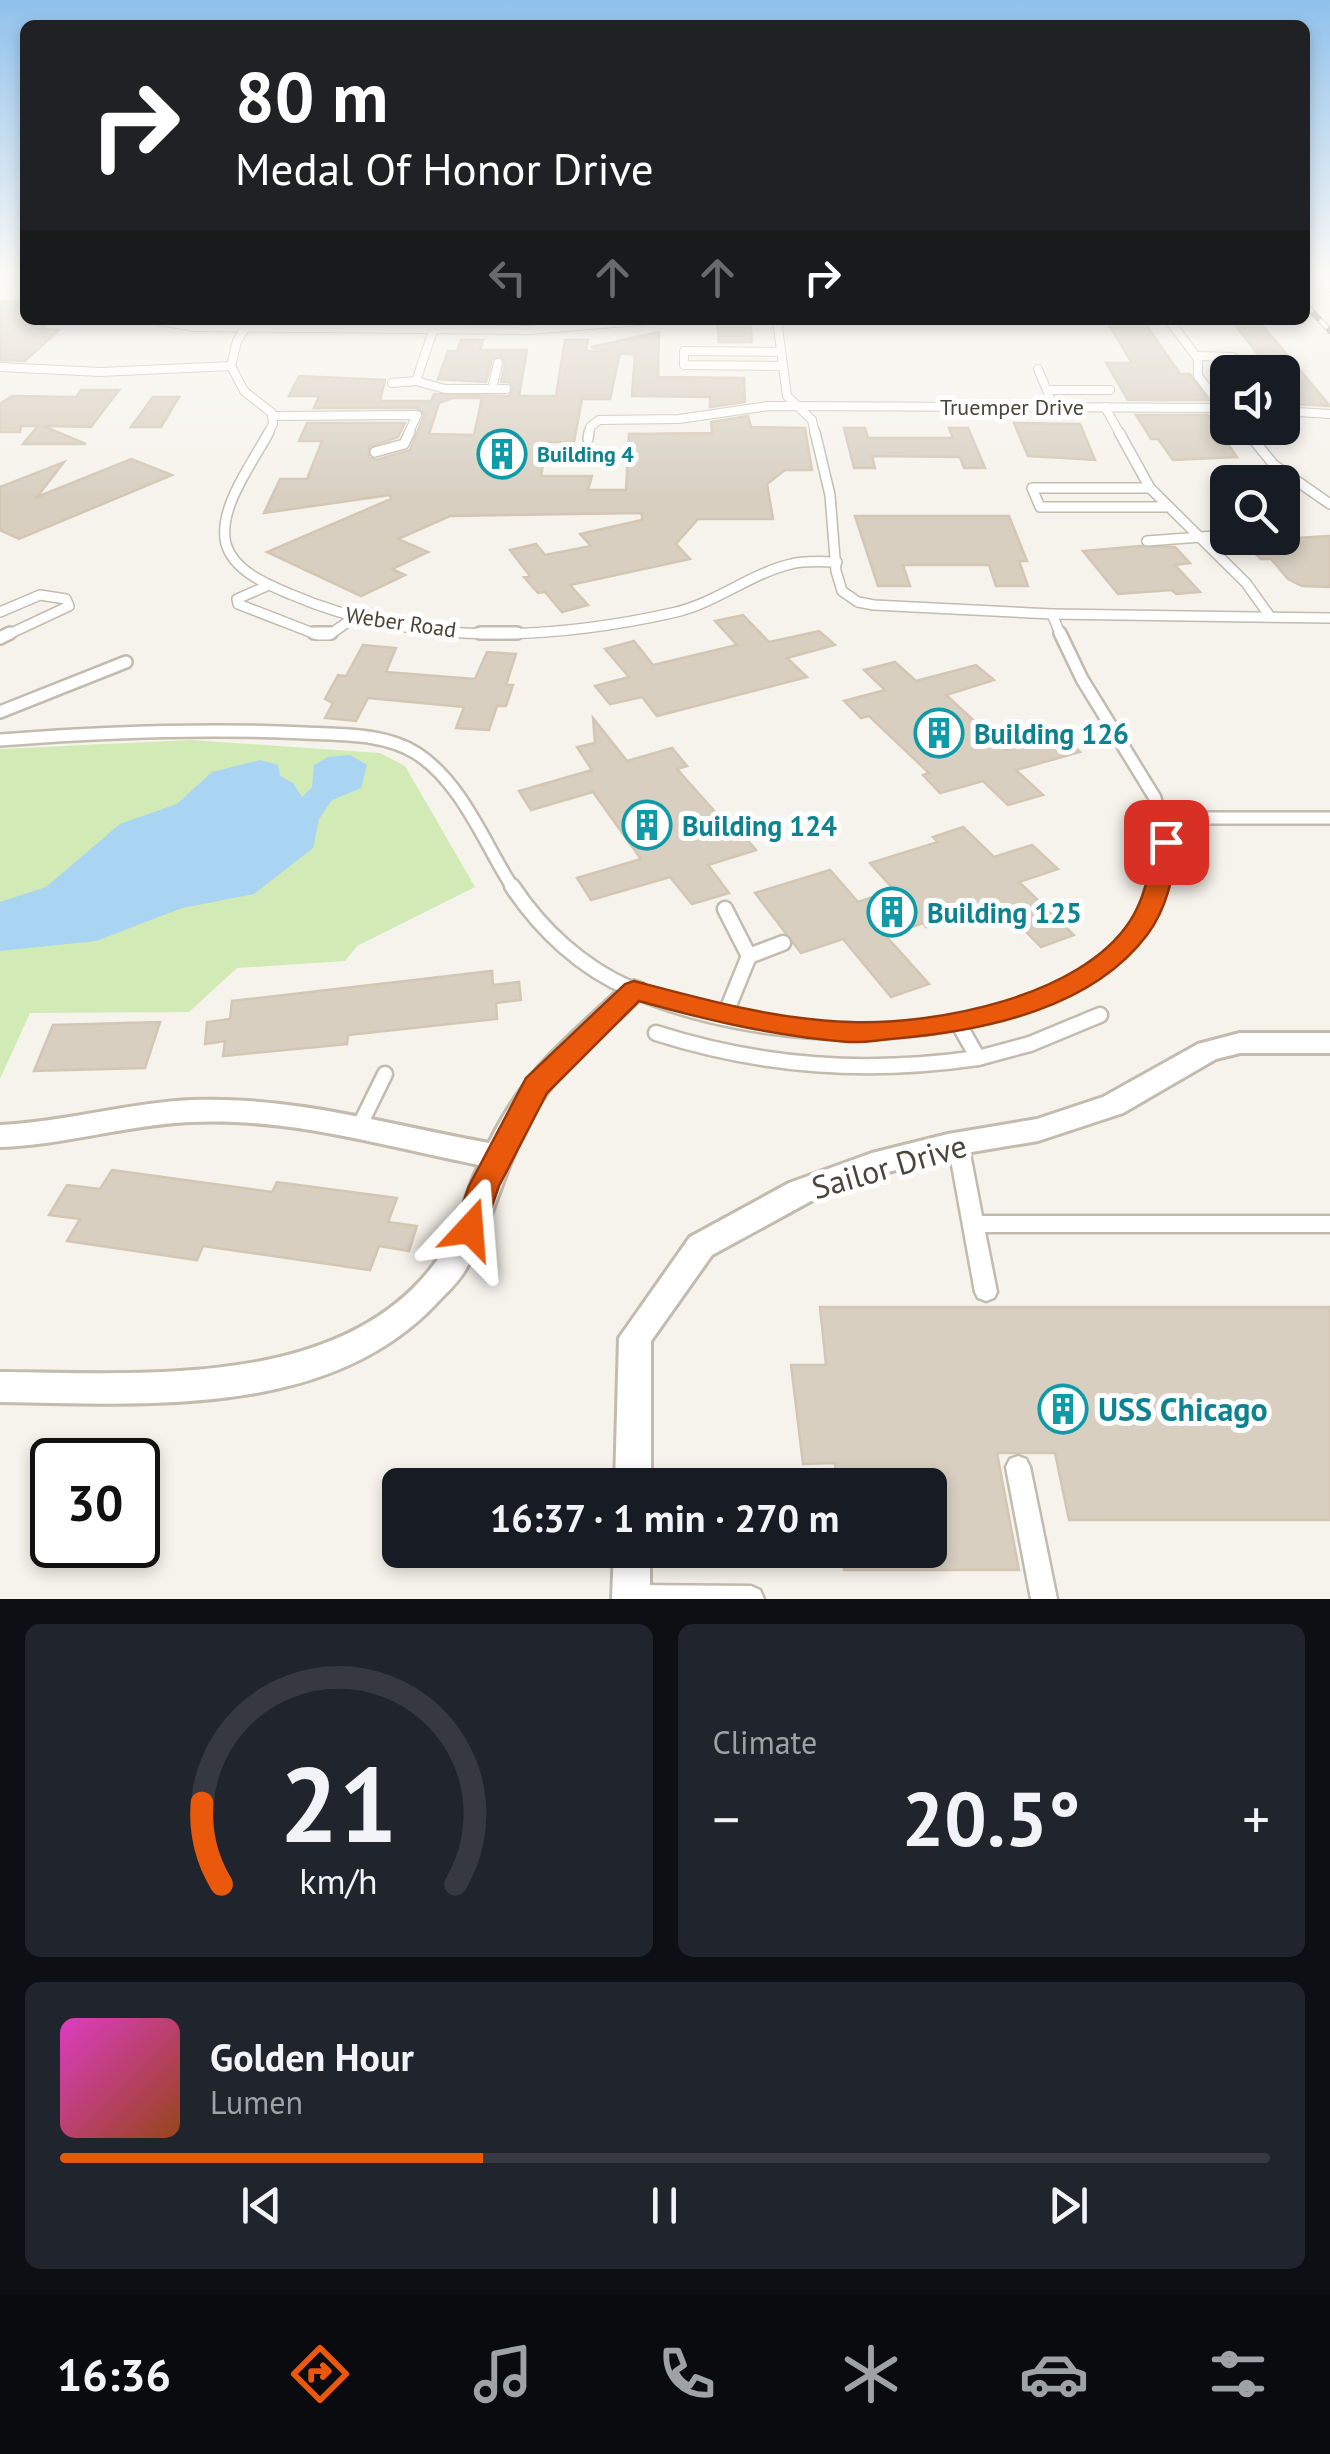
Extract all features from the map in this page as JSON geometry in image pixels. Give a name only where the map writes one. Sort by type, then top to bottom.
[{"type":"street","points":[[0,1387],[160,1387],[240,1381],[321,1362],[376,1335],[447,1270],[470,1229],[484,1186],[536,1086],[634,990]]},
{"type":"street","name":"Sailor Drive","points":[[633,1468],[635,1338],[701,1246],[800,1192],[872,1165],[1038,1130],[1112,1105],[1208,1051],[1240,1043],[1330,1044]]},
{"type":"street","points":[[0,1136],[40,1135],[189,1111],[264,1114],[499,1158]]},
{"type":"street","points":[[958,1144],[986,1292]]},
{"type":"street","points":[[974,1224],[1330,1224]]},
{"type":"street","points":[[1018,1467],[1044,1599]]},
{"type":"street","points":[[632,1568],[631,1598],[751,1599]]},
{"type":"lane","points":[[235,347],[230,366],[244,392],[266,406],[272,416],[417,415],[404,444],[375,452]]},
{"type":"lane","points":[[416,381],[428,347]]},
{"type":"lane","points":[[780,347],[787,396],[812,420],[830,495],[842,591],[858,602],[1052,614],[1330,618]]},
{"type":"lane","points":[[1189,347],[1196,356],[1198,376],[1210,390]]},
{"type":"lane","points":[[781,352],[684,351],[684,365],[783,366]]},
{"type":"lane","points":[[1196,356],[1210,356]]},
{"type":"lane","points":[[492,389],[498,363]]},
{"type":"lane","points":[[0,367],[100,372],[230,366]]},
{"type":"lane","points":[[1038,368],[1054,407]]},
{"type":"lane","points":[[392,383],[416,381],[445,388],[506,390]]},
{"type":"lane","points":[[1047,390],[1110,390]]},
{"type":"lane","points":[[1105,407],[1150,488],[1246,583],[1270,616]]},
{"type":"lane","name":"Truemper Drive","points":[[588,439],[593,424],[608,418],[679,418],[748,408],[1210,409]]},
{"type":"lane","points":[[1300,412],[1330,414]]},
{"type":"lane","name":"Weber Road","points":[[272,416],[273,424],[235,503],[225,537],[237,564],[269,585],[311,604],[355,617],[469,632],[580,629],[697,607],[791,564],[837,562]]},
{"type":"lane","points":[[1257,445],[1274,466],[1330,504]]},
{"type":"lane","points":[[1150,488],[1032,488],[1040,507],[1166,506]]},
{"type":"lane","points":[[1148,541],[1210,536]]},
{"type":"lane","points":[[269,585],[238,598],[238,604],[318,635],[330,635],[355,617]]},
{"type":"lane","points":[[0,612],[41,593],[62,597],[69,606],[0,638]]},
{"type":"lane","points":[[0,740],[121,730],[246,729],[402,745],[433,764],[514,890],[560,945],[634,990],[725,1016],[793,1028],[853,1032],[958,1023],[1032,1002],[1106,962],[1139,928],[1159,890],[1165,862],[1162,818],[1150,786],[1086,688],[1052,614]]},
{"type":"lane","points":[[0,712],[126,662]]},
{"type":"lane","points":[[1162,818],[1330,818]]},
{"type":"lane","points":[[725,909],[749,956]]},
{"type":"lane","points":[[725,1016],[749,956],[783,943]]},
{"type":"lane","points":[[656,1032],[782,1063],[853,1069],[928,1067],[1030,1044],[1100,1016]]},
{"type":"lane","points":[[958,1023],[978,1058]]},
{"type":"lane","points":[[358,1129],[385,1074]]},
{"type":"green space","points":[[191,740],[380,753],[405,766],[475,887],[357,946],[345,961],[237,968],[189,1012],[30,1013],[0,1079],[0,749]]},
{"type":"water","points":[[350,755],[367,765],[361,788],[332,800],[319,819],[313,848],[254,894],[182,908],[96,941],[0,951],[0,902],[46,887],[120,824],[177,804],[212,772],[260,760],[278,765],[280,776],[293,783],[302,797],[312,787],[314,765],[328,757]]},
{"type":"building","points":[[0,347],[41,347],[25,361],[0,360]]},
{"type":"building","points":[[459,347],[527,350],[519,396],[556,396],[564,347],[608,351],[591,347],[659,347],[658,377],[744,378],[745,402],[710,407],[710,397],[632,396],[635,355],[620,353],[610,399],[582,399],[574,442],[547,442],[541,476],[592,476],[588,490],[626,490],[629,434],[712,433],[711,422],[748,416],[751,427],[805,428],[812,470],[785,470],[767,484],[773,519],[698,519],[676,544],[690,559],[570,585],[588,605],[562,612],[545,592],[538,593],[524,577],[530,576],[510,550],[536,544],[545,555],[591,546],[580,534],[642,520],[642,513],[450,516],[398,539],[428,552],[392,569],[405,575],[361,596],[267,552],[391,499],[390,495],[264,513],[280,479],[307,479],[322,441],[299,441],[307,423],[405,423],[398,437],[369,447],[369,457],[376,460],[410,450],[424,415],[417,408],[314,408],[319,396],[289,396],[299,376],[385,380],[380,401],[431,401],[434,394],[509,396],[513,388],[509,382],[501,382],[505,364],[501,356],[492,359],[486,382],[438,379],[448,351],[457,351]],"holes":[[[452,398],[482,398],[474,435],[429,434],[439,403]]]},
{"type":"building","points":[[1122,347],[1161,347],[1180,374],[1190,374],[1208,400],[1128,400],[1106,363],[1132,363]]},
{"type":"building","points":[[1252,347],[1280,347],[1287,355],[1259,355]]},
{"type":"building","points":[[1300,370],[1330,406],[1300,404]]},
{"type":"building","points":[[81,390],[119,390],[91,427],[43,426],[86,444],[23,444],[38,426],[21,426],[20,432],[0,432],[0,404],[12,396],[76,397]]},
{"type":"building","points":[[153,397],[179,397],[161,427],[131,427]]},
{"type":"building","points":[[1136,415],[1208,415],[1210,445],[1229,445],[1237,457],[1173,460],[1158,439],[1151,439]]},
{"type":"building","points":[[1014,423],[1080,424],[1095,460],[1028,456]]},
{"type":"building","points":[[844,428],[865,428],[868,438],[953,438],[949,428],[968,428],[985,468],[964,468],[960,457],[872,456],[875,468],[854,468]]},
{"type":"building","points":[[131,459],[172,475],[19,539],[0,530],[0,487],[64,462],[37,497]]},
{"type":"building","points":[[855,516],[1009,516],[1027,561],[1019,561],[1028,586],[996,586],[989,565],[903,565],[910,586],[878,586]]},
{"type":"building","points":[[1330,536],[1330,587],[1302,586],[1288,579],[1271,559],[1257,555],[1300,555],[1300,538]]},
{"type":"building","points":[[1175,547],[1190,563],[1175,565],[1200,592],[1118,594],[1083,551]]},
{"type":"building","points":[[743,615],[769,642],[819,631],[835,645],[787,658],[807,677],[657,716],[642,697],[610,704],[595,686],[629,677],[605,649],[634,641],[653,665],[737,645],[715,621]]},
{"type":"building","points":[[363,645],[396,648],[386,672],[475,679],[487,652],[516,654],[506,685],[513,685],[506,706],[497,706],[489,730],[456,728],[464,707],[368,698],[356,721],[325,718],[333,703],[325,699],[338,675],[346,676]]},
{"type":"building","name":"Building 126","points":[[895,662],[916,681],[976,665],[994,680],[946,695],[1006,750],[1058,734],[1080,752],[1016,770],[1043,795],[1008,805],[983,781],[940,793],[923,775],[929,773],[869,716],[861,718],[844,701],[885,690],[864,670]]},
{"type":"building","name":"Building 124","points":[[593,718],[627,761],[672,748],[687,766],[677,769],[733,832],[739,830],[756,850],[708,865],[729,893],[692,904],[670,877],[591,900],[577,878],[641,859],[593,792],[531,810],[519,791],[592,770],[577,747],[595,743]]},
{"type":"building","name":"Building 125","points":[[963,827],[994,857],[1032,845],[1058,869],[1019,882],[1074,935],[1041,947],[997,902],[926,927],[923,923],[886,936],[929,984],[891,997],[843,939],[801,953],[755,893],[830,870],[858,902],[894,890],[870,863],[938,842],[933,837]]},
{"type":"building","points":[[492,971],[493,985],[519,982],[521,1000],[496,1003],[497,1019],[348,1035],[347,1044],[223,1056],[225,1041],[205,1044],[207,1022],[230,1019],[232,1001]]},
{"type":"building","points":[[160,1022],[145,1068],[34,1071],[53,1025]]},
{"type":"building","points":[[112,1170],[272,1192],[277,1182],[397,1198],[388,1222],[417,1226],[409,1251],[379,1246],[370,1270],[203,1246],[197,1260],[67,1241],[80,1219],[49,1215],[67,1185],[100,1189]]},
{"type":"building","name":"USS Chicago","points":[[820,1307],[1330,1307],[1330,1520],[1069,1520],[1055,1453],[997,1453],[1019,1570],[844,1570],[947,1568],[947,1468],[835,1468],[835,1463],[803,1464],[791,1365],[826,1365]]},
{"type":"place","name":"Building 4","points":[[502,454]]},
{"type":"place","name":"Building 126","points":[[939,733]]},
{"type":"place","name":"Building 124","points":[[647,825]]},
{"type":"place","name":"Building 125","points":[[892,912]]},
{"type":"place","name":"USS Chicago","points":[[1063,1409]]},
{"type":"route","points":[[470,1229],[484,1186],[536,1086],[634,990],[741,1020],[793,1028],[853,1032],[958,1023],[1032,1002],[1106,962],[1139,928],[1159,890],[1166,842]]}]
